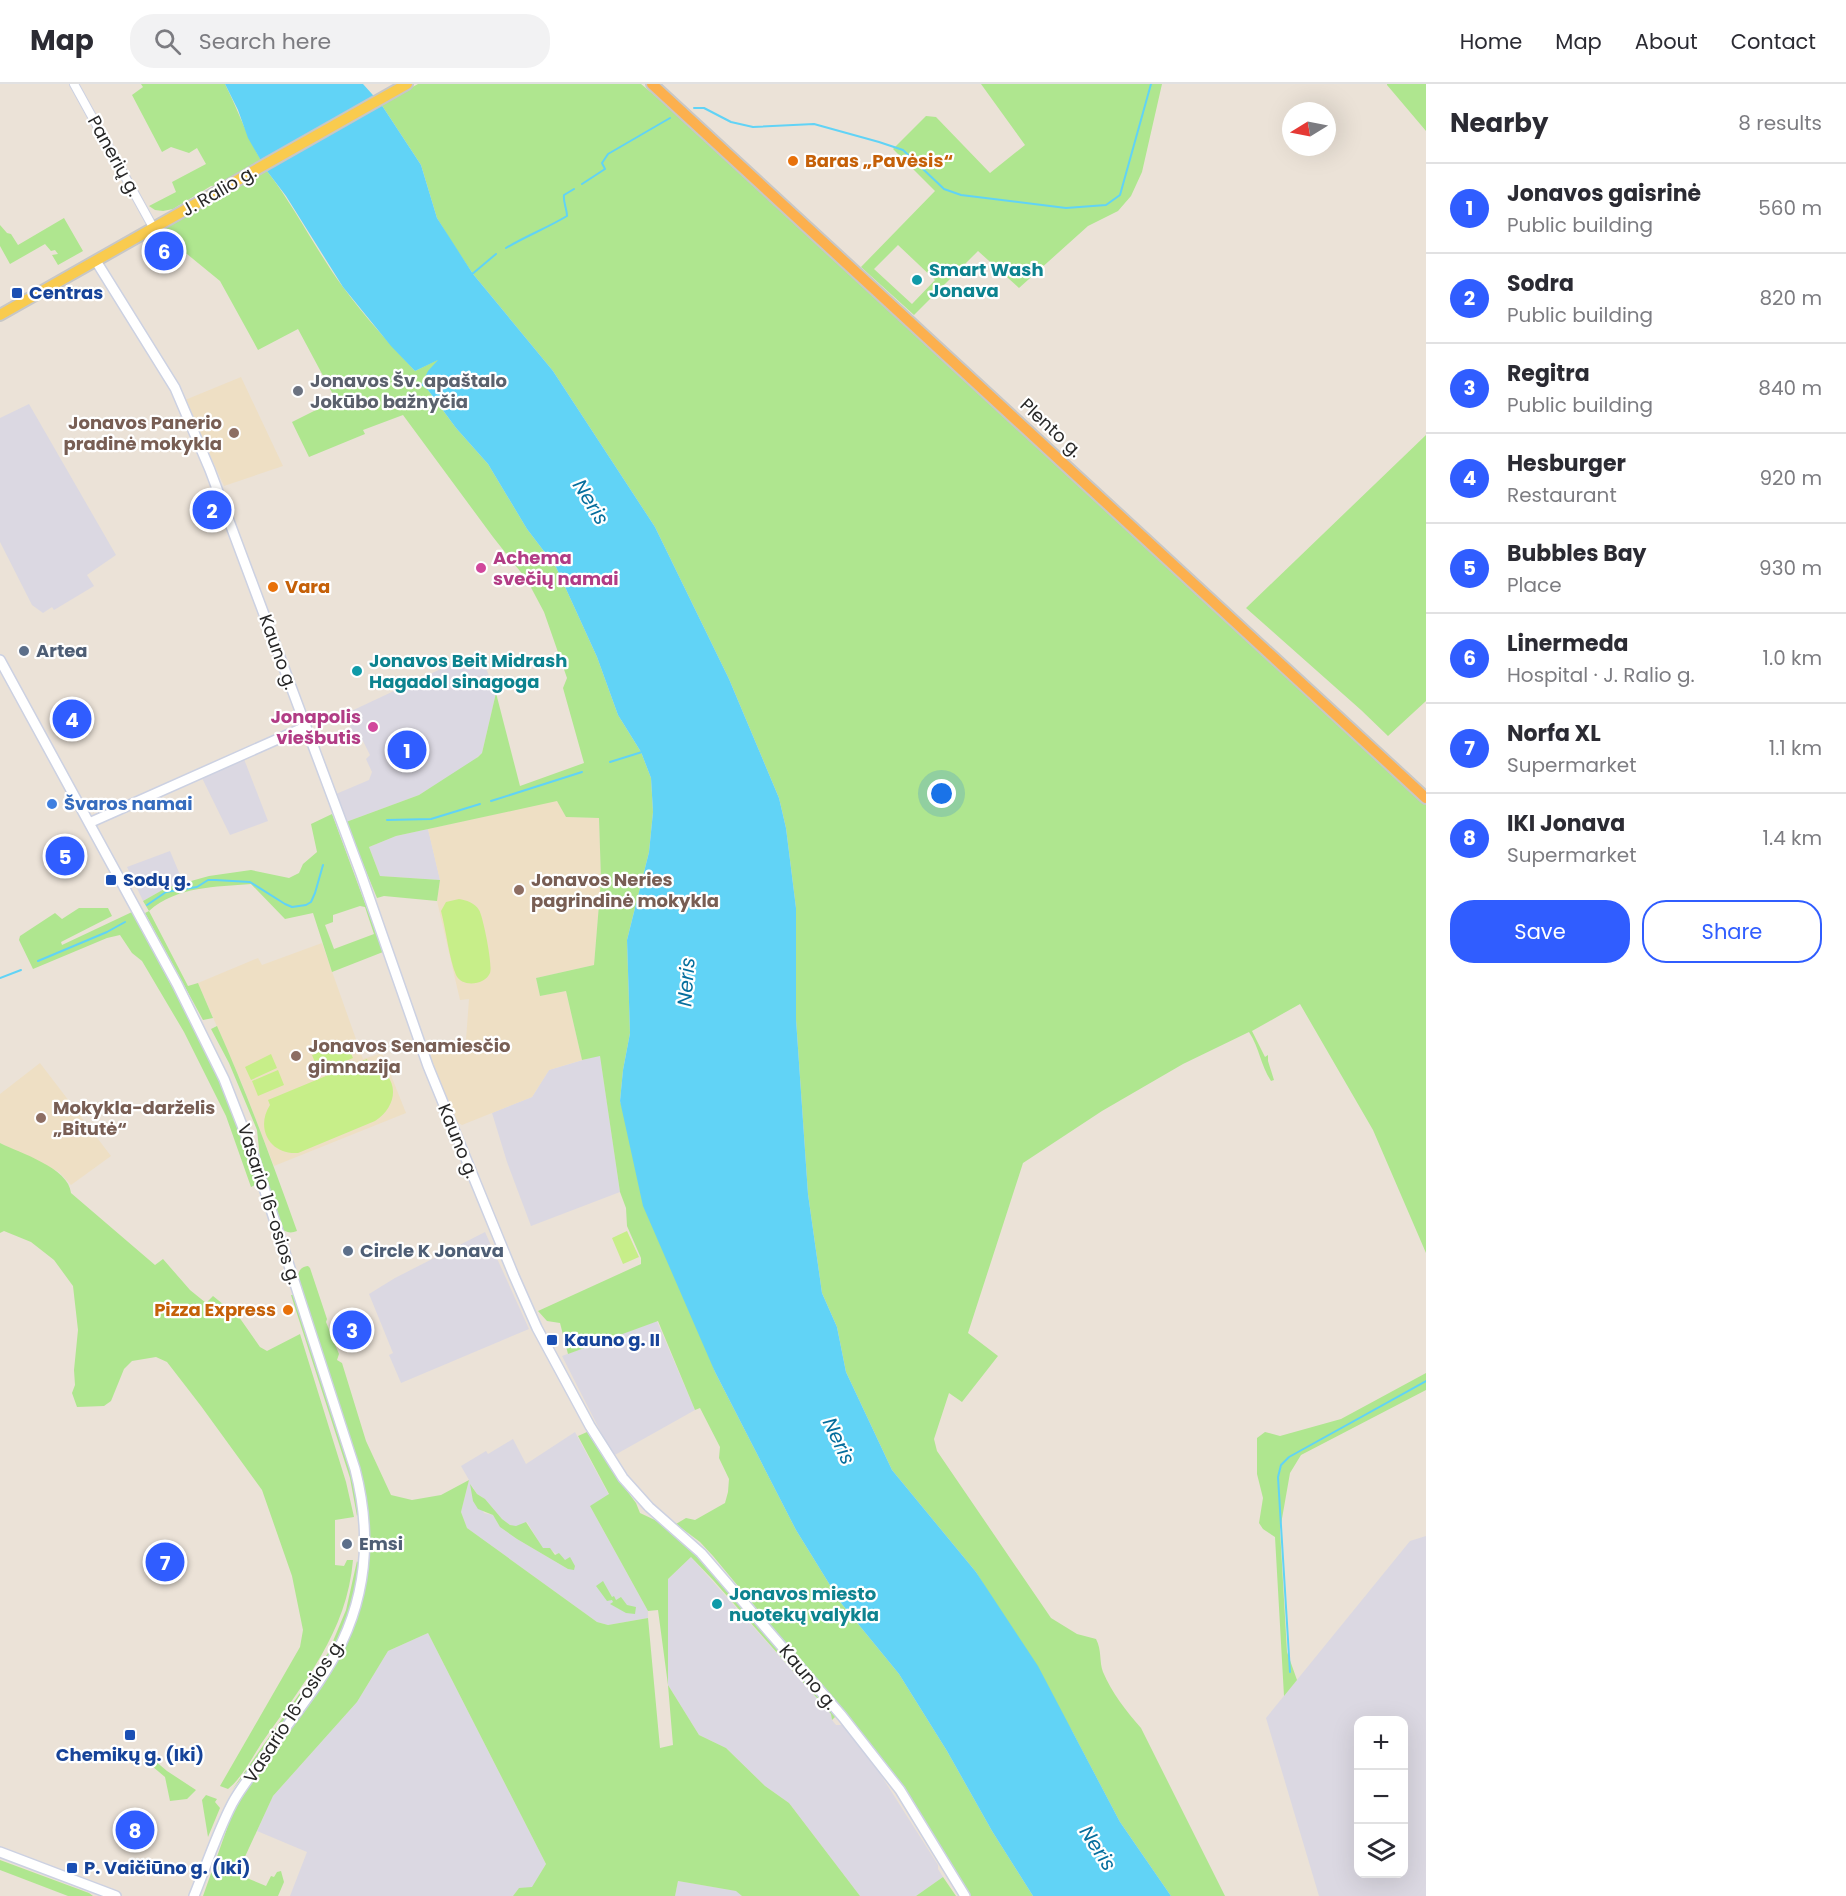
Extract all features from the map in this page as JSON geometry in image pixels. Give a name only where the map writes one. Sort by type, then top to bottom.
[{"type":"highway","name":"Plento g.","points":[[652,84],[1426,798]]},
{"type":"main road","name":"J. Ralio g.","points":[[0,315],[407,84]]},
{"type":"main road","name":"Kauno g.","points":[[96,261],[175,388],[220,494],[370,898],[424,1056],[537,1328],[610,1460],[636,1493],[708,1560],[885,1769],[913,1810],[965,1896]]},
{"type":"main road","name":"Vasario 16-osios g.","points":[[0,660],[200,1029],[239,1114],[355,1469],[364,1520],[365,1551],[361,1585],[342,1642],[325,1671],[233,1803],[194,1896]]},
{"type":"main road","points":[[89,823],[305,726]]},
{"type":"main road","points":[[0,1852],[116,1896]]},
{"type":"street","name":"Panerių g.","points":[[74,84],[154,229]]},
{"type":"shaded area","name":"Jonavos Panerio pradinė mokykla","points":[[241,377],[283,466],[224,486],[185,400]]},
{"type":"shaded area","points":[[29,404],[116,555],[87,575],[94,586],[54,610],[52,607],[43,613],[32,605],[0,542],[0,418]]},
{"type":"shaded area","points":[[479,651],[496,693],[482,753],[472,762],[419,795],[346,822],[336,794],[369,780],[372,772],[366,759],[370,755],[363,741],[354,735],[345,714]]},
{"type":"shaded area","points":[[244,759],[268,821],[230,835],[201,776]]},
{"type":"shaded area","name":"Jonavos Neries pagrindinė mokykla","points":[[558,800],[566,817],[599,818],[601,880],[594,965],[536,978],[540,996],[566,991],[582,1060],[549,1070],[532,1097],[462,1125],[454,1120],[428,1050],[466,1040],[469,999],[460,1000],[437,901],[440,880],[428,829]]},
{"type":"shaded area","points":[[428,829],[440,880],[380,876],[369,847],[396,836]]},
{"type":"shaded area","points":[[170,851],[183,882],[166,888],[143,901],[127,867]]},
{"type":"shaded area","name":"Jonavos Senamiesčio gimnazija","points":[[322,943],[363,1059],[382,1053],[406,1113],[274,1166],[242,1084],[198,983],[258,958],[262,965]]},
{"type":"shaded area","points":[[600,1055],[620,1192],[531,1226],[507,1162],[492,1113],[532,1097],[549,1070]]},
{"type":"shaded area","name":"Mokykla-darželis „Bitutė“","points":[[40,1063],[111,1156],[71,1185],[59,1172],[0,1143],[0,1094]]},
{"type":"shaded area","points":[[485,1232],[529,1329],[401,1383],[389,1355],[393,1353],[369,1294],[395,1278]]},
{"type":"shaded area","points":[[657,1321],[695,1410],[613,1456],[562,1356]]},
{"type":"shaded area","points":[[575,1432],[609,1495],[590,1506],[648,1611],[648,1618],[608,1625],[597,1622],[467,1528],[461,1512],[469,1480],[461,1466],[513,1439],[526,1464]],"holes":[[[471,1484],[477,1494],[485,1499],[510,1525],[516,1527],[527,1522],[543,1549],[551,1550],[565,1560],[568,1569],[517,1539],[500,1527],[493,1515],[484,1513]]]},
{"type":"shaded area","points":[[1426,1536],[1426,1896],[1319,1896],[1266,1718],[1410,1541]]},
{"type":"shaded area","name":"Jonavos miesto nuotekų valykla","points":[[691,1557],[831,1714],[836,1725],[842,1725],[877,1769],[938,1865],[943,1877],[916,1896],[860,1896],[789,1803],[765,1786],[726,1748],[699,1735],[668,1685],[667,1665],[668,1579]]},
{"type":"shaded area","points":[[428,1633],[546,1864],[532,1888],[519,1888],[513,1896],[290,1896],[307,1852],[257,1831],[273,1796],[357,1702],[388,1651]]},
{"type":"shaded area","points":[[678,1881],[737,1891],[742,1896],[675,1896]]},
{"type":"green space","points":[[141,84],[225,84],[262,162],[223,185],[211,186],[173,209],[155,210],[149,206],[176,192],[172,182],[206,164],[197,148],[189,153],[171,147],[162,152],[132,95],[143,87]]},
{"type":"green space","points":[[418,84],[641,84],[684,120],[714,150],[730,160],[1426,804],[1426,1253],[1373,1130],[1300,1004],[1252,1031],[1265,1057],[1268,1055],[1274,1080],[1271,1081],[1267,1075],[1256,1044],[1249,1032],[1183,1064],[1102,1111],[1023,1163],[968,1333],[998,1356],[962,1402],[949,1393],[934,1439],[937,1451],[1051,1618],[1077,1634],[1096,1639],[1107,1680],[1120,1702],[1141,1728],[1225,1896],[1171,1896],[1120,1822],[1072,1731],[976,1572],[892,1470],[846,1372],[837,1327],[822,1293],[808,1194],[796,1019],[796,908],[786,828],[779,798],[729,679],[655,527],[553,371],[473,274],[437,218],[421,165],[381,104]]},
{"type":"green space","points":[[981,84],[1162,84],[1142,172],[1131,196],[1118,211],[1088,226],[1019,288],[978,251],[914,315],[861,267],[935,191],[893,149],[926,116],[936,117],[990,173],[1025,145]],"holes":[[[898,245],[935,280],[912,304],[874,269]]]},
{"type":"green space","points":[[1426,84],[1426,131],[1387,85]]},
{"type":"green space","points":[[267,171],[343,287],[396,351],[415,371],[439,359],[428,390],[456,428],[488,464],[527,529],[556,567],[597,657],[618,715],[641,752],[651,778],[653,812],[649,852],[627,940],[630,1033],[620,1101],[715,1372],[796,1530],[841,1603],[899,1674],[1033,1896],[970,1896],[907,1792],[889,1767],[713,1556],[700,1542],[676,1524],[686,1518],[695,1520],[725,1503],[729,1479],[719,1458],[720,1447],[700,1408],[695,1410],[658,1321],[568,1354],[560,1323],[547,1321],[538,1311],[641,1264],[641,1258],[627,1226],[626,1208],[620,1192],[600,1056],[582,1060],[566,991],[540,996],[536,978],[594,965],[601,880],[599,818],[566,817],[557,801],[396,836],[369,847],[380,876],[440,880],[437,901],[384,896],[377,898],[346,822],[419,795],[478,757],[482,753],[496,693],[520,786],[584,763],[563,688],[567,678],[544,612],[527,580],[403,415],[363,430],[365,434],[309,457],[292,422],[336,400],[298,329],[258,350],[220,281],[187,254],[181,253],[166,228]]},
{"type":"green space","points":[[64,218],[83,251],[58,265],[52,255],[58,254],[55,250],[51,251],[45,244],[10,264],[0,246],[0,225],[11,234],[18,245]]},
{"type":"green space","points":[[1426,435],[1426,701],[1388,736],[1246,608]]},
{"type":"green space","points":[[332,814],[383,952],[332,972],[313,913],[285,919],[251,884],[197,889],[160,903],[149,911],[143,901],[166,888],[209,876],[251,870],[289,878],[299,873],[303,864],[317,852],[311,824]],"holes":[[[360,906],[365,907],[374,934],[334,949],[325,925],[333,922],[333,915]]]},
{"type":"green space","points":[[459,899],[470,902],[481,914],[491,969],[487,977],[479,982],[468,983],[459,979],[451,960],[441,911],[446,902]]},
{"type":"green space","points":[[79,908],[108,908],[112,916],[61,942],[62,945],[132,912],[218,1079],[251,1161],[255,1173],[255,1185],[251,1187],[226,1116],[184,1032],[142,961],[132,953],[120,935],[107,938],[33,969],[19,940],[20,936],[55,913],[62,919]]},
{"type":"green space","points":[[149,911],[188,986],[198,983],[213,1018],[203,1020],[145,913]]},
{"type":"green space","points":[[217,1026],[259,1127],[297,1231],[283,1230],[260,1158],[257,1130],[229,1063],[211,1029]]},
{"type":"green space","points":[[345,1041],[353,1058],[319,1072],[312,1055]]},
{"type":"green space","points":[[271,1054],[277,1068],[251,1080],[245,1067]]},
{"type":"green space","points":[[367,1059],[369,1065],[387,1075],[391,1082],[392,1098],[383,1114],[375,1121],[298,1153],[280,1150],[273,1145],[265,1131],[264,1122],[270,1105],[268,1100]]},
{"type":"green space","points":[[278,1070],[284,1085],[258,1096],[252,1081]]},
{"type":"green space","points":[[0,1143],[42,1162],[62,1176],[71,1193],[155,1265],[163,1259],[190,1290],[206,1303],[213,1296],[239,1317],[260,1347],[267,1351],[300,1334],[346,1482],[354,1517],[335,1520],[335,1565],[344,1566],[347,1560],[353,1560],[349,1586],[333,1634],[321,1656],[243,1773],[228,1789],[220,1786],[300,1647],[303,1630],[292,1576],[262,1490],[167,1362],[156,1357],[132,1361],[124,1369],[111,1401],[104,1406],[77,1407],[72,1393],[75,1385],[74,1370],[78,1330],[73,1286],[54,1260],[31,1242],[4,1231],[0,1233]]},
{"type":"green space","points":[[627,1231],[639,1257],[623,1264],[612,1238]]},
{"type":"green space","points":[[308,1266],[339,1354],[337,1360],[342,1363],[366,1441],[391,1495],[412,1500],[441,1495],[469,1480],[461,1512],[467,1528],[597,1622],[608,1625],[648,1618],[660,1748],[673,1745],[668,1685],[699,1735],[726,1748],[765,1786],[789,1803],[860,1896],[742,1896],[736,1891],[678,1881],[675,1896],[513,1896],[519,1888],[532,1887],[546,1864],[428,1633],[388,1651],[357,1702],[273,1796],[237,1874],[266,1886],[271,1876],[274,1877],[277,1872],[281,1871],[284,1882],[278,1896],[203,1896],[230,1820],[242,1797],[339,1659],[358,1614],[367,1572],[369,1533],[364,1485],[298,1279],[300,1270]]},
{"type":"green space","points":[[291,1295],[294,1295],[354,1480],[359,1513],[357,1516],[350,1478]]},
{"type":"green space","points":[[1426,1373],[1426,1390],[1301,1455],[1290,1473],[1280,1530],[1287,1652],[1297,1680],[1284,1696],[1275,1537],[1263,1529],[1259,1523],[1263,1498],[1257,1474],[1257,1438],[1265,1432],[1280,1436],[1341,1419]]},
{"type":"green space","points":[[587,1432],[636,1503],[640,1513],[657,1521],[701,1560],[836,1716],[832,1720],[831,1714],[691,1557],[668,1579],[668,1685],[658,1610],[648,1611],[590,1506],[609,1494],[578,1436]]},
{"type":"green space","points":[[470,1484],[477,1494],[485,1499],[510,1525],[516,1526],[526,1522],[543,1548],[550,1548],[555,1555],[559,1553],[565,1560],[570,1557],[575,1566],[574,1570],[568,1569],[517,1539],[500,1527],[493,1515],[478,1509],[473,1501]]},
{"type":"green space","points":[[357,1561],[360,1566],[352,1605],[332,1652],[268,1744],[232,1790],[328,1653],[346,1610]]},
{"type":"green space","points":[[603,1581],[612,1597],[614,1596],[616,1600],[621,1597],[627,1605],[636,1607],[635,1614],[626,1613],[610,1604],[612,1600],[607,1601],[596,1586]]},
{"type":"green space","points":[[154,1760],[196,1790],[187,1799],[170,1801],[165,1777],[146,1761],[152,1762]]},
{"type":"green space","points":[[206,1795],[217,1799],[215,1802],[220,1808],[208,1837],[202,1800]]},
{"type":"green space","points":[[0,1860],[93,1896],[68,1896],[0,1870]]},
{"type":"green space","points":[[943,1877],[956,1896],[916,1896]]},
{"type":"water","name":"Neris","points":[[225,84],[363,84],[381,104],[421,165],[437,218],[473,274],[553,371],[655,527],[729,679],[779,798],[786,828],[796,908],[796,1019],[808,1194],[822,1293],[837,1327],[846,1372],[892,1470],[976,1572],[1038,1666],[1120,1822],[1171,1896],[1033,1896],[899,1674],[841,1603],[796,1530],[715,1372],[643,1206],[620,1101],[630,1033],[627,940],[649,852],[653,812],[651,778],[641,752],[618,715],[597,657],[556,567],[527,529],[488,464],[456,428],[428,390],[421,385],[428,371],[438,360],[415,371],[391,346],[343,287],[286,196],[267,171],[248,138]]},
{"type":"waterway","points":[[694,108],[704,108],[731,122],[753,127],[814,124],[903,150],[944,189],[961,195],[1066,208],[1106,205],[1120,195],[1151,84]]},
{"type":"waterway","points":[[582,184],[605,169],[602,163],[608,154],[670,118]]},
{"type":"waterway","points":[[506,248],[567,216],[564,195],[574,189]]},
{"type":"waterway","points":[[471,275],[496,254]]},
{"type":"waterway","points":[[610,762],[642,752]]},
{"type":"waterway","points":[[491,801],[582,772]]},
{"type":"waterway","points":[[387,820],[431,819],[480,804]]},
{"type":"waterway","points":[[147,905],[166,892],[197,887],[208,880],[250,882],[292,907],[306,905],[311,902],[315,893],[323,865]]},
{"type":"waterway","points":[[38,961],[125,922]]},
{"type":"waterway","points":[[0,978],[21,970]]},
{"type":"waterway","points":[[1290,1672],[1278,1477],[1281,1465],[1289,1457],[1426,1381]]},
{"type":"place","name":"Baras „Pavėsis“","points":[[793,161]]},
{"type":"place","name":"Linermeda","points":[[164,251]]},
{"type":"place","name":"Smart Wash Jonava","points":[[917,280]]},
{"type":"place","name":"Centras","points":[[17,293]]},
{"type":"place","name":"Jonavos Šv. apaštalo Jokūbo bažnyčia","points":[[298,391]]},
{"type":"place","name":"Jonavos Panerio pradinė mokykla","points":[[234,433]]},
{"type":"place","name":"Sodra","points":[[212,510]]},
{"type":"place","name":"Achema svečių namai","points":[[481,568]]},
{"type":"place","name":"Vara","points":[[273,587]]},
{"type":"place","name":"Artea","points":[[24,651]]},
{"type":"place","name":"Jonavos Beit Midrash Hagadol sinagoga","points":[[357,671]]},
{"type":"place","name":"Hesburger","points":[[72,719]]},
{"type":"place","name":"Jonapolis viešbutis","points":[[373,727]]},
{"type":"place","name":"Jonavos gaisrinė","points":[[407,750]]},
{"type":"place","name":"Švaros namai","points":[[52,804]]},
{"type":"place","name":"Bubbles Bay","points":[[65,856]]},
{"type":"place","name":"Sodų g.","points":[[111,880]]},
{"type":"place","name":"Jonavos Neries pagrindinė mokykla","points":[[519,890]]},
{"type":"place","name":"Jonavos Senamiesčio gimnazija","points":[[296,1056]]},
{"type":"place","name":"Mokykla-darželis „Bitutė“","points":[[41,1118]]},
{"type":"place","name":"Circle K Jonava","points":[[348,1251]]},
{"type":"place","name":"Pizza Express","points":[[288,1310]]},
{"type":"place","name":"Regitra","points":[[352,1330]]},
{"type":"place","name":"Kauno g. II","points":[[552,1340]]},
{"type":"place","name":"Emsi","points":[[347,1544]]},
{"type":"place","name":"Norfa XL","points":[[165,1562]]},
{"type":"place","name":"Jonavos miesto nuotekų valykla","points":[[717,1604]]},
{"type":"place","name":"Chemikų g. (Iki)","points":[[130,1735]]},
{"type":"place","name":"IKI Jonava","points":[[135,1830]]},
{"type":"place","name":"P. Vaičiūno g. (Iki)","points":[[72,1868]]}]
